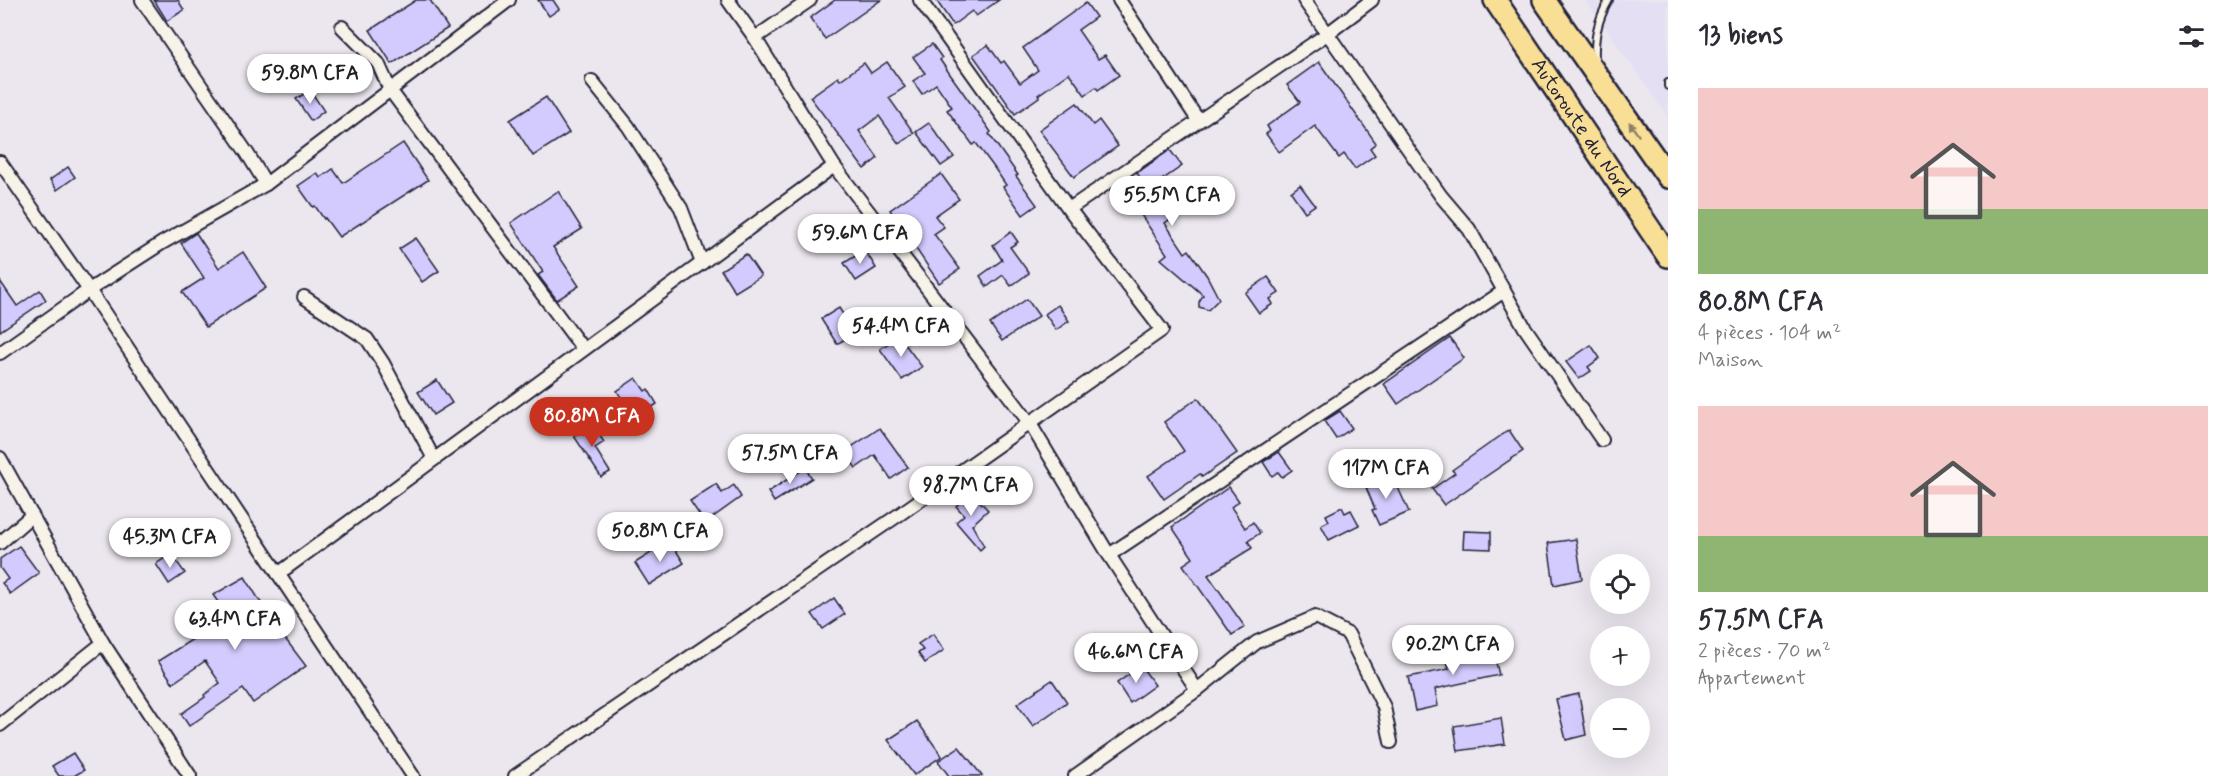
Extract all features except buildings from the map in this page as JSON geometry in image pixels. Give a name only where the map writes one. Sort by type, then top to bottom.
[{"type":"highway","name":"Autoroute du Nord","points":[[1495,0],[1668,256]]},
{"type":"highway","name":"Autoroute du Nord","points":[[1544,0],[1668,177]]},
{"type":"street","points":[[142,0],[266,184]]},
{"type":"street","points":[[0,353],[89,290],[162,243],[266,184],[509,0]]},
{"type":"street","points":[[728,0],[755,38],[834,166],[1029,422],[1109,555],[1197,690]]},
{"type":"street","points":[[755,38],[810,0]]},
{"type":"street","points":[[515,776],[900,514],[1162,330],[1069,209],[920,0]]},
{"type":"street","points":[[1119,0],[1198,120]]},
{"type":"street","points":[[1304,0],[1441,196],[1469,229],[1525,328],[1602,440]]},
{"type":"street","points":[[1069,209],[1327,34],[1371,0]]},
{"type":"street","points":[[342,27],[378,63],[390,90],[583,349]]},
{"type":"street","points":[[592,81],[628,126],[681,208],[702,263]]},
{"type":"street","points":[[0,162],[89,290],[413,776]]},
{"type":"street","points":[[278,574],[834,166]]},
{"type":"street","points":[[1109,555],[1504,291]]},
{"type":"street","points":[[304,297],[367,339],[383,363],[434,459]]},
{"type":"street","points":[[0,458],[103,643],[190,776]]},
{"type":"street","points":[[0,543],[32,515]]},
{"type":"street","points":[[1075,776],[1197,690],[1257,642],[1315,617],[1348,634],[1384,707],[1391,742]]},
{"type":"street","points":[[0,725],[103,643]]},
{"type":"lane","points":[[1596,74],[1594,42],[1599,19],[1609,0]]},
{"type":"shaded area","points":[[1585,0],[1668,0],[1668,117],[1599,19]]}]
